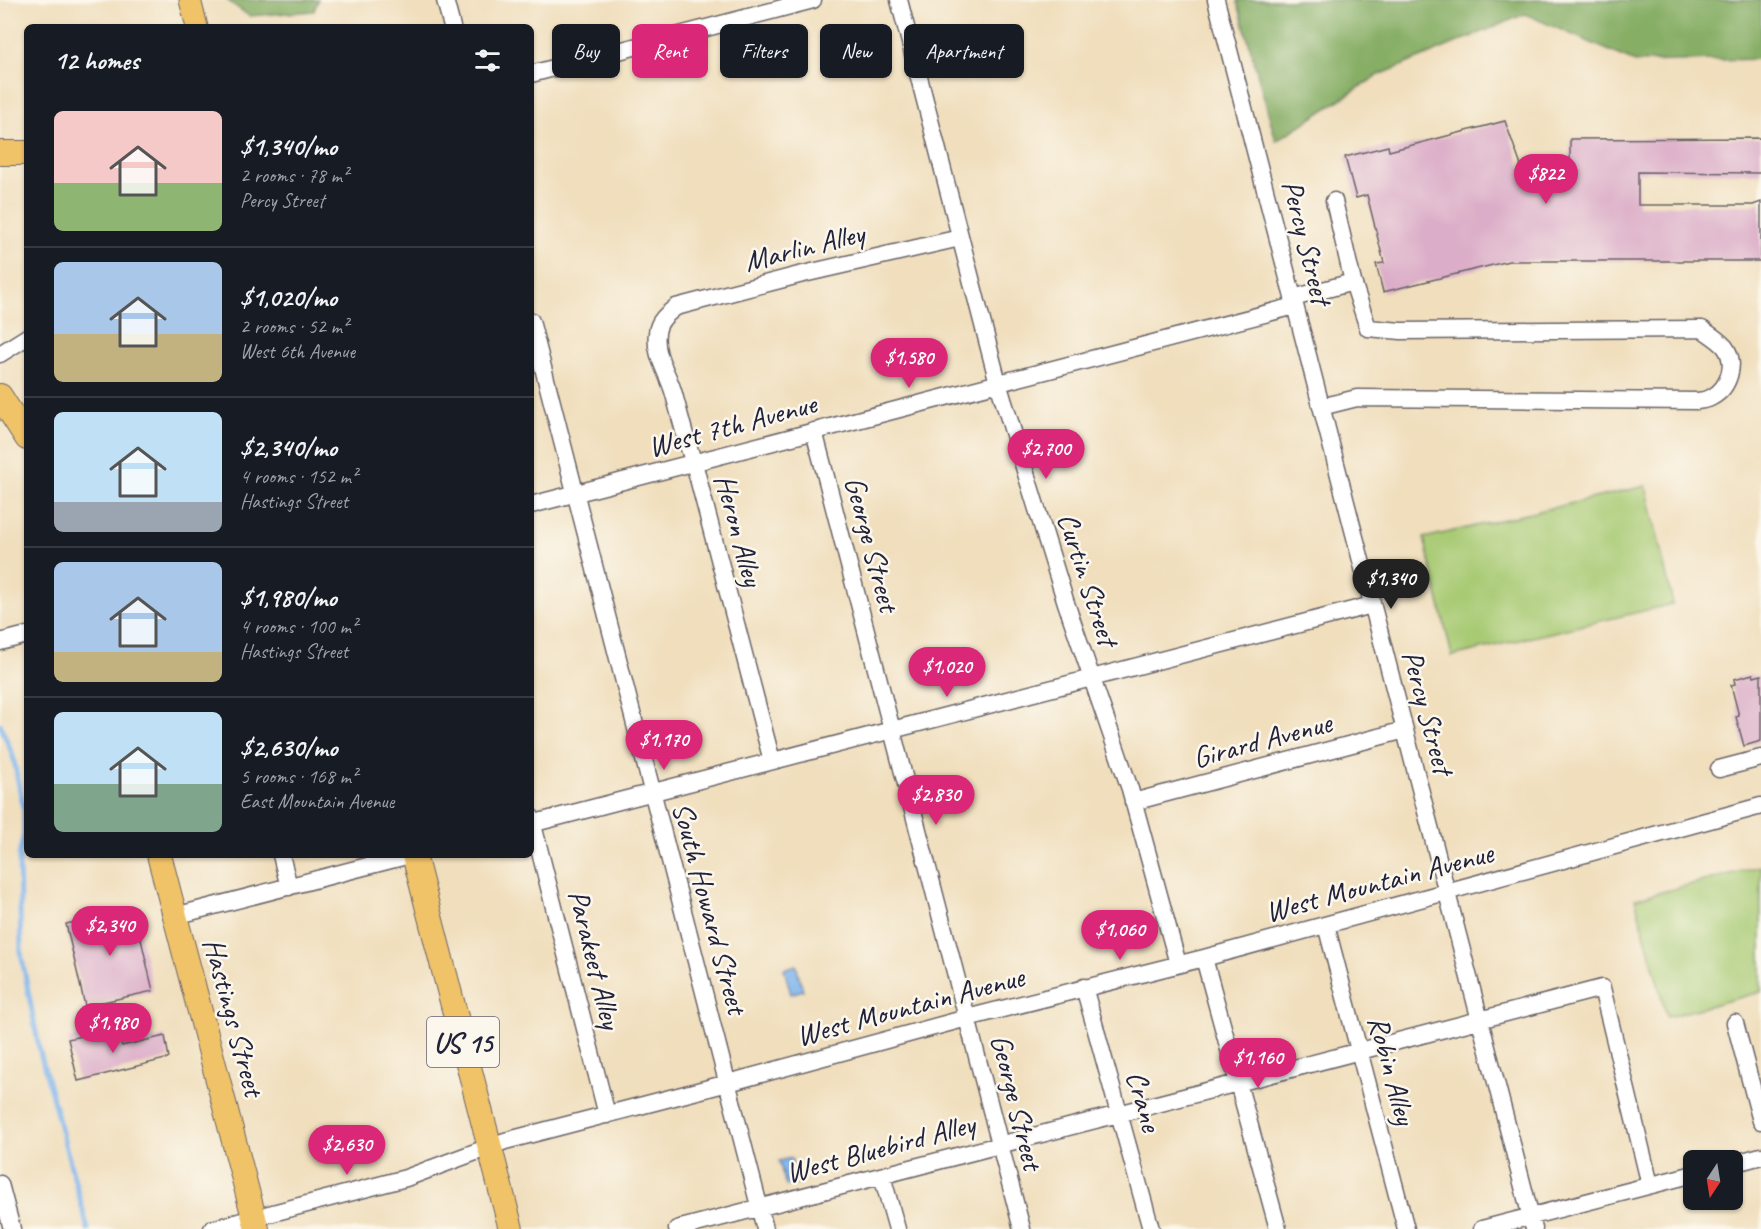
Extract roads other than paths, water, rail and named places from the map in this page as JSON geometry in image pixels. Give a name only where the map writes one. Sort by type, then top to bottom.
[{"type":"highway","points":[[0,153],[24,153]]},
{"type":"highway","points":[[0,396],[24,430]]},
{"type":"highway","name":"Hastings Street","points":[[160,858],[256,1223]]},
{"type":"highway","name":"US 15","points":[[413,858],[511,1229]]},
{"type":"main road","points":[[190,0],[196,24]]},
{"type":"street","points":[[445,0],[451,24]]},
{"type":"street","points":[[534,73],[813,0]]},
{"type":"street","name":"Curtin Street","points":[[899,0],[998,383],[1066,603],[1133,802],[1178,964]]},
{"type":"street","name":"Percy Street","points":[[1216,0],[1533,1223]]},
{"type":"street","points":[[1321,407],[1357,398],[1698,401],[1712,398],[1721,391],[1730,373],[1731,362],[1724,346],[1702,329],[1401,331],[1368,328],[1353,282],[1334,201]]},
{"type":"street","name":"Marlin Alley","points":[[664,316],[676,307],[799,275],[960,238]]},
{"type":"street","name":"West 7th Avenue","points":[[534,504],[998,383],[1294,302],[1353,282]]},
{"type":"street","name":"Heron Alley","points":[[664,316],[657,330],[657,344],[663,371],[672,388],[694,463],[772,761]]},
{"type":"street","name":"South Howard Street","points":[[534,333],[765,1229]]},
{"type":"street","points":[[0,354],[24,339]]},
{"type":"street","name":"George Street","points":[[814,431],[1022,1229]]},
{"type":"street","points":[[534,822],[1372,605]]},
{"type":"street","points":[[0,642],[24,636]]},
{"type":"street","name":"Girard Avenue","points":[[1133,802],[1405,730]]},
{"type":"street","points":[[1719,769],[1761,758]]},
{"type":"street","name":"West Mountain Avenue","points":[[212,1229],[256,1223],[406,1178],[505,1141],[1084,987],[1204,958],[1761,807]]},
{"type":"street","name":"Parakeet Alley","points":[[534,830],[607,1114]]},
{"type":"street","points":[[282,858],[289,886]]},
{"type":"street","points":[[175,916],[400,858]]},
{"type":"street","name":"Robin Alley","points":[[1326,925],[1406,1229]]},
{"type":"street","points":[[1204,958],[1278,1229]]},
{"type":"street","name":"Crane","points":[[1084,987],[1151,1229]]},
{"type":"street","name":"West Bluebird Alley","points":[[677,1229],[1602,988],[1650,1185]]},
{"type":"street","points":[[1735,1023],[1761,1121]]},
{"type":"street","points":[[1743,1161],[1761,1156]]},
{"type":"street","points":[[882,1176],[897,1229]]},
{"type":"street","points":[[1482,1229],[1533,1223],[1650,1185],[1683,1177]]},
{"type":"street","points":[[0,1184],[12,1229]]},
{"type":"water","points":[[796,965],[803,990],[791,994],[784,969]]},
{"type":"water","points":[[791,1158],[798,1183],[786,1186],[779,1161]]},
{"type":"waterway","points":[[0,724],[13,756],[24,811],[24,834],[19,855],[21,953],[39,1048],[88,1229]]}]
